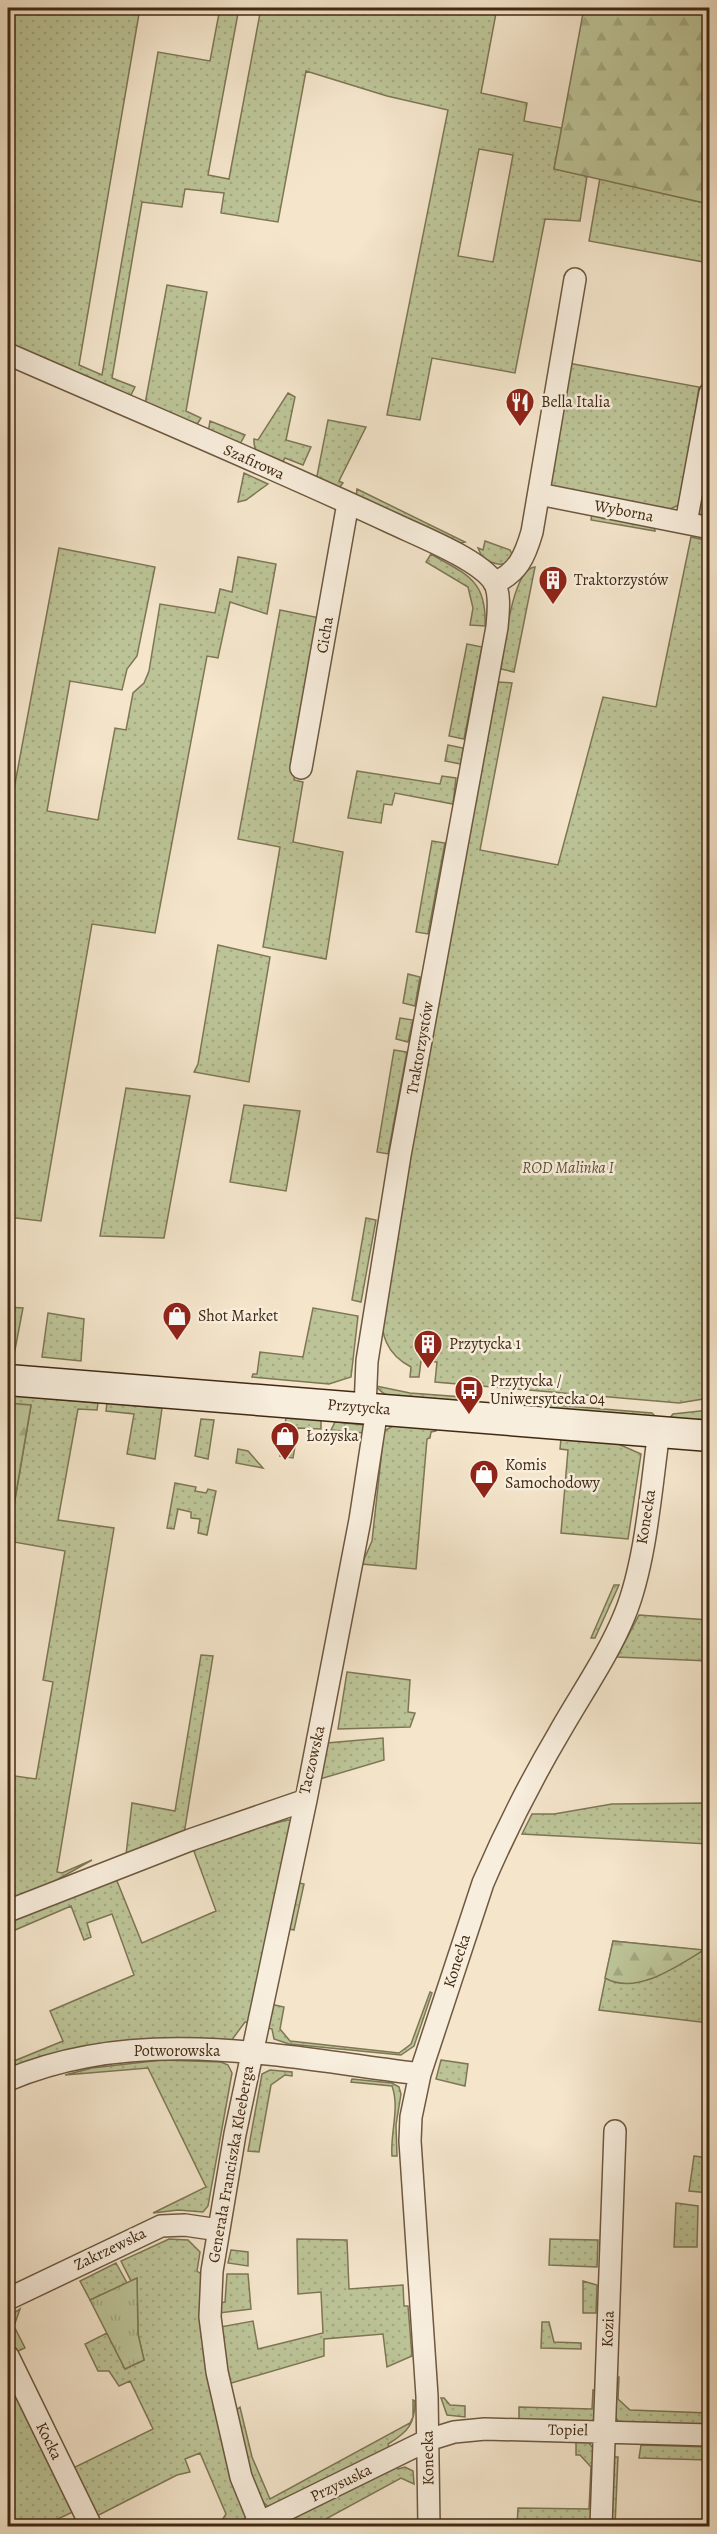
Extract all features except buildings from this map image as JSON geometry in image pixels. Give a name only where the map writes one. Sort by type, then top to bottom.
[{"type":"main road","name":"Przytycka","points":[[8,1380],[710,1436]]},
{"type":"street","points":[[494,583],[510,574],[522,561],[539,494],[575,279]]},
{"type":"street","name":"Szafirowa","points":[[8,354],[348,503],[448,550],[477,567],[494,583]]},
{"type":"street","points":[[686,523],[710,393]]},
{"type":"street","name":"Wyborna","points":[[539,494],[710,528]]},
{"type":"street","name":"Cicha","points":[[301,768],[348,503]]},
{"type":"street","name":"Traktorzystów","points":[[371,1408],[367,1361],[400,1155],[497,627],[497,593],[494,583]]},
{"type":"street","name":"Taczowska","points":[[8,1911],[190,1840],[306,1800],[360,1520],[371,1408]]},
{"type":"street","name":"Konecka","points":[[429,2526],[428,2440],[410,2141],[411,2117],[420,2074],[483,1883],[495,1854],[529,1786],[602,1660],[625,1612],[638,1565],[659,1431]]},
{"type":"street","name":"Generała Franciszka Kleeberga","points":[[258,2525],[241,2477],[213,2344],[210,2292],[219,2230],[252,2053],[306,1800]]},
{"type":"street","name":"Potworowska","points":[[8,2080],[43,2066],[113,2051],[194,2048],[420,2074]]},
{"type":"street","name":"Kozia","points":[[601,2526],[615,2131]]},
{"type":"street","name":"Zakrzewska","points":[[8,2299],[161,2226],[186,2225],[219,2230]]},
{"type":"street","name":"Kocka","points":[[8,2356],[91,2526]]},
{"type":"street","name":"Topiel","points":[[428,2440],[454,2432],[485,2429],[710,2435]]},
{"type":"street","name":"Przysuska","points":[[258,2525],[428,2440]]},
{"type":"green space","points":[[8,8],[140,8],[79,365],[102,375],[158,52],[210,61],[220,8],[239,8],[208,175],[229,179],[261,8],[497,8],[481,93],[527,103],[524,121],[562,128],[554,169],[587,176],[580,221],[545,219],[515,373],[432,358],[420,420],[387,415],[448,110],[387,96],[306,71],[278,222],[221,213],[224,193],[185,189],[182,207],[142,202],[112,378],[135,387],[129,399],[8,346],[8,218],[12,203],[8,202]],"holes":[[[479,149],[513,155],[493,262],[458,256]]]},
{"type":"green space","points":[[584,8],[709,8],[709,204],[554,169]]},
{"type":"green space","points":[[600,178],[709,204],[709,263],[589,241]]},
{"type":"green space","points":[[167,285],[207,292],[186,411],[201,418],[196,426],[145,404]]},
{"type":"green space","points":[[568,363],[699,387],[681,504],[670,509],[549,487]]},
{"type":"green space","points":[[288,393],[295,397],[286,440],[311,447],[303,465],[285,458],[280,466],[261,457],[254,445],[254,439],[258,440]]},
{"type":"green space","points":[[328,420],[366,427],[339,481],[343,483],[338,489],[318,481],[317,476]]},
{"type":"green space","points":[[210,421],[245,435],[240,444],[208,433]]},
{"type":"green space","points":[[709,429],[709,521],[700,514],[696,505]]},
{"type":"green space","points":[[244,473],[268,484],[246,500],[238,502]]},
{"type":"green space","points":[[357,489],[465,542],[457,544],[356,498]]},
{"type":"green space","points":[[592,514],[654,525],[655,531],[591,520]]},
{"type":"green space","name":"ROD Malinka I","points":[[691,537],[709,541],[709,1398],[679,1403],[435,1382],[437,1362],[421,1361],[419,1377],[410,1377],[411,1367],[396,1356],[386,1342],[382,1326],[382,1307],[498,682],[512,683],[480,850],[558,865],[603,697],[656,707]]},
{"type":"green space","points":[[485,541],[510,550],[514,558],[502,564],[483,559],[478,548],[483,550]]},
{"type":"green space","points":[[59,548],[155,567],[137,656],[127,669],[122,690],[70,681],[47,811],[98,820],[115,728],[126,730],[133,693],[144,683],[149,671],[160,604],[215,613],[220,589],[232,592],[238,557],[276,564],[267,614],[230,602],[218,658],[207,656],[155,933],[92,924],[41,1221],[8,1217],[8,821]]},
{"type":"green space","points":[[431,554],[464,574],[478,589],[485,611],[485,626],[470,625],[473,608],[468,587],[426,562]]},
{"type":"green space","points":[[535,567],[514,672],[501,669],[510,611],[515,595],[527,571]]},
{"type":"green space","points":[[280,610],[320,618],[294,780],[303,782],[293,842],[343,852],[326,959],[263,947],[280,847],[238,839]]},
{"type":"green space","points":[[467,644],[482,647],[464,739],[449,736]]},
{"type":"green space","points":[[448,745],[463,748],[461,764],[445,761]]},
{"type":"green space","points":[[357,771],[440,784],[442,776],[456,778],[453,804],[395,793],[392,805],[384,804],[381,823],[348,818]]},
{"type":"green space","points":[[432,841],[445,843],[428,934],[416,932]]},
{"type":"green space","points":[[218,945],[270,957],[249,1082],[194,1072],[198,1064]]},
{"type":"green space","points":[[408,974],[420,977],[415,1006],[403,1003]]},
{"type":"green space","points":[[400,1018],[413,1020],[408,1042],[396,1039]]},
{"type":"green space","points":[[394,1050],[407,1052],[388,1154],[377,1152]]},
{"type":"green space","points":[[126,1088],[190,1096],[164,1238],[100,1236]]},
{"type":"green space","points":[[244,1105],[300,1111],[286,1191],[230,1182]]},
{"type":"green space","points":[[366,1218],[376,1220],[361,1302],[352,1300]]},
{"type":"green space","points":[[8,1307],[23,1308],[14,1355],[8,1355]]},
{"type":"green space","points":[[313,1308],[358,1316],[351,1377],[329,1384],[252,1377],[253,1374],[257,1374],[260,1352],[303,1357]]},
{"type":"green space","points":[[48,1313],[84,1319],[81,1361],[42,1357]]},
{"type":"green space","points":[[376,1386],[410,1393],[463,1397],[462,1405],[403,1401],[383,1393]]},
{"type":"green space","points":[[8,1395],[98,1403],[97,1410],[78,1409],[58,1520],[114,1528],[57,1872],[62,1873],[92,1860],[46,1886],[8,1903],[8,1775],[36,1779],[53,1682],[43,1680],[65,1551],[8,1541],[31,1406],[8,1403]]},
{"type":"green space","points":[[518,1402],[652,1413],[655,1416],[654,1420],[518,1410]]},
{"type":"green space","points":[[8,1403],[31,1405],[8,1540]]},
{"type":"green space","points":[[107,1403],[162,1408],[155,1459],[127,1454],[134,1414],[106,1411]]},
{"type":"green space","points":[[709,1410],[709,1424],[669,1419],[673,1414]]},
{"type":"green space","points":[[286,1418],[321,1420],[321,1429],[298,1428],[293,1458],[280,1456]]},
{"type":"green space","points":[[201,1419],[214,1420],[208,1459],[195,1456]]},
{"type":"green space","points":[[335,1422],[364,1425],[364,1433],[331,1430]]},
{"type":"green space","points":[[393,1426],[436,1428],[436,1431],[431,1432],[430,1438],[427,1439],[416,1569],[362,1564],[372,1541],[384,1431]]},
{"type":"green space","points":[[561,1438],[616,1443],[641,1454],[628,1539],[561,1533],[568,1450],[560,1449]]},
{"type":"green space","points":[[238,1449],[248,1451],[263,1468],[236,1463]]},
{"type":"green space","points":[[175,1483],[196,1487],[195,1491],[206,1493],[208,1489],[216,1491],[207,1535],[198,1533],[200,1519],[191,1518],[191,1512],[178,1509],[174,1529],[167,1528]]},
{"type":"green space","points":[[614,1585],[619,1585],[595,1638],[591,1638]]},
{"type":"green space","points":[[639,1615],[709,1620],[709,1661],[617,1657]]},
{"type":"green space","points":[[201,1655],[213,1656],[184,1834],[126,1855],[132,1803],[175,1811]]},
{"type":"green space","points":[[347,1672],[410,1680],[408,1712],[415,1713],[410,1727],[338,1729]]},
{"type":"green space","points":[[383,1738],[384,1760],[320,1779],[327,1743]]},
{"type":"green space","points":[[709,1803],[709,1844],[522,1834],[532,1814],[554,1814],[612,1804]]},
{"type":"green space","points":[[287,1820],[295,1820],[252,2023],[245,2022],[231,2041],[17,2068],[14,2061],[63,2041],[50,2011],[134,1975],[112,1914],[87,1923],[91,1937],[84,1940],[71,1906],[8,1933],[8,1920],[115,1876],[142,1943],[216,1911],[192,1846]]},
{"type":"green space","points":[[295,1882],[304,1884],[294,1930],[285,1928]]},
{"type":"green space","points":[[613,1941],[709,1951],[709,2023],[599,2010]]},
{"type":"green space","points":[[613,1941],[704,1950],[656,1977],[630,1983],[617,1983],[605,1978]]},
{"type":"green space","points":[[430,1992],[432,1993],[414,2046],[401,2055],[289,2044],[274,2039],[272,2029],[265,2027],[270,2004],[284,2007],[280,2029],[290,2041],[399,2053],[411,2044]]},
{"type":"green space","points":[[162,2060],[221,2062],[228,2065],[232,2073],[208,2206],[203,2212],[178,2210],[153,2213],[206,2187],[148,2068],[65,2075],[92,2068]]},
{"type":"green space","points":[[441,2060],[468,2064],[465,2086],[436,2079]]},
{"type":"green space","points":[[270,2070],[292,2072],[292,2076],[285,2075],[271,2085],[259,2152],[248,2151],[262,2074]]},
{"type":"green space","points":[[352,2079],[392,2083],[399,2087],[401,2094],[396,2125],[397,2156],[392,2156],[395,2103],[392,2086],[351,2082]]},
{"type":"green space","points":[[694,2156],[709,2158],[709,2193],[689,2191]]},
{"type":"green space","points":[[676,2203],[698,2206],[697,2247],[674,2247]]},
{"type":"green space","points":[[169,2239],[188,2240],[200,2252],[197,2271],[204,2276],[247,2514],[245,2522],[237,2526],[218,2526],[226,2514],[200,2453],[185,2459],[190,2472],[177,2475],[95,2517],[71,2469],[153,2429],[130,2381],[119,2386],[109,2371],[98,2371],[85,2344],[107,2333],[125,2369],[144,2360],[138,2334],[137,2279],[131,2281],[121,2261]]},
{"type":"green space","points":[[297,2239],[347,2240],[349,2289],[403,2285],[404,2306],[408,2306],[412,2356],[387,2367],[383,2334],[324,2339],[324,2356],[228,2384],[220,2327],[253,2321],[258,2349],[323,2333],[321,2292],[298,2294]]},
{"type":"green space","points":[[550,2239],[598,2240],[597,2267],[549,2265]]},
{"type":"green space","points":[[231,2250],[248,2252],[248,2266],[228,2263]]},
{"type":"green space","points":[[116,2263],[127,2283],[90,2300],[80,2281]]},
{"type":"green space","points":[[227,2274],[248,2274],[251,2309],[219,2313],[219,2303],[225,2302]]},
{"type":"green space","points":[[137,2278],[138,2334],[144,2360],[125,2369],[90,2300]]},
{"type":"green space","points":[[583,2281],[597,2285],[596,2313],[583,2313]]},
{"type":"green space","points":[[20,2309],[14,2326],[25,2348],[14,2353],[8,2338],[8,2328],[12,2314]]},
{"type":"green space","points":[[542,2322],[549,2322],[554,2342],[581,2343],[581,2349],[541,2348]]},
{"type":"green space","points":[[8,2373],[75,2511],[43,2526],[8,2526]]},
{"type":"green space","points":[[614,2376],[619,2377],[618,2399],[630,2410],[709,2413],[709,2427],[620,2424],[614,2415]]},
{"type":"green space","points":[[593,2390],[599,2391],[597,2416],[591,2422],[519,2422],[519,2407],[592,2409]]},
{"type":"green space","points":[[441,2398],[444,2398],[450,2405],[465,2406],[465,2417],[447,2415]]},
{"type":"green space","points":[[413,2400],[415,2409],[412,2422],[401,2435],[388,2444],[390,2450],[272,2508],[264,2503],[257,2494],[242,2450],[234,2412],[240,2407],[252,2457],[270,2499],[410,2423],[413,2417]]},
{"type":"green space","points":[[576,2441],[588,2442],[594,2449],[593,2526],[517,2526],[518,2508],[589,2509],[591,2467],[580,2455],[576,2455]]},
{"type":"green space","points":[[641,2445],[709,2447],[709,2460],[639,2458]]},
{"type":"green space","points":[[613,2457],[618,2457],[615,2526],[609,2526]]},
{"type":"green space","points":[[396,2464],[398,2469],[405,2467],[413,2471],[414,2484],[401,2478],[313,2526],[278,2526]]},
{"type":"place","name":"Bella Italia","points":[[520,428]]},
{"type":"place","name":"Traktorzystów","points":[[553,606]]},
{"type":"place","name":"Shot Market","points":[[177,1342]]},
{"type":"place","name":"Przytycka 1","points":[[428,1370]]},
{"type":"place","name":"Przytycka / Uniwersytecka 04","points":[[469,1416]]},
{"type":"place","name":"Łożyska","points":[[285,1462]]},
{"type":"place","name":"Komis Samochodowy","points":[[484,1500]]}]
